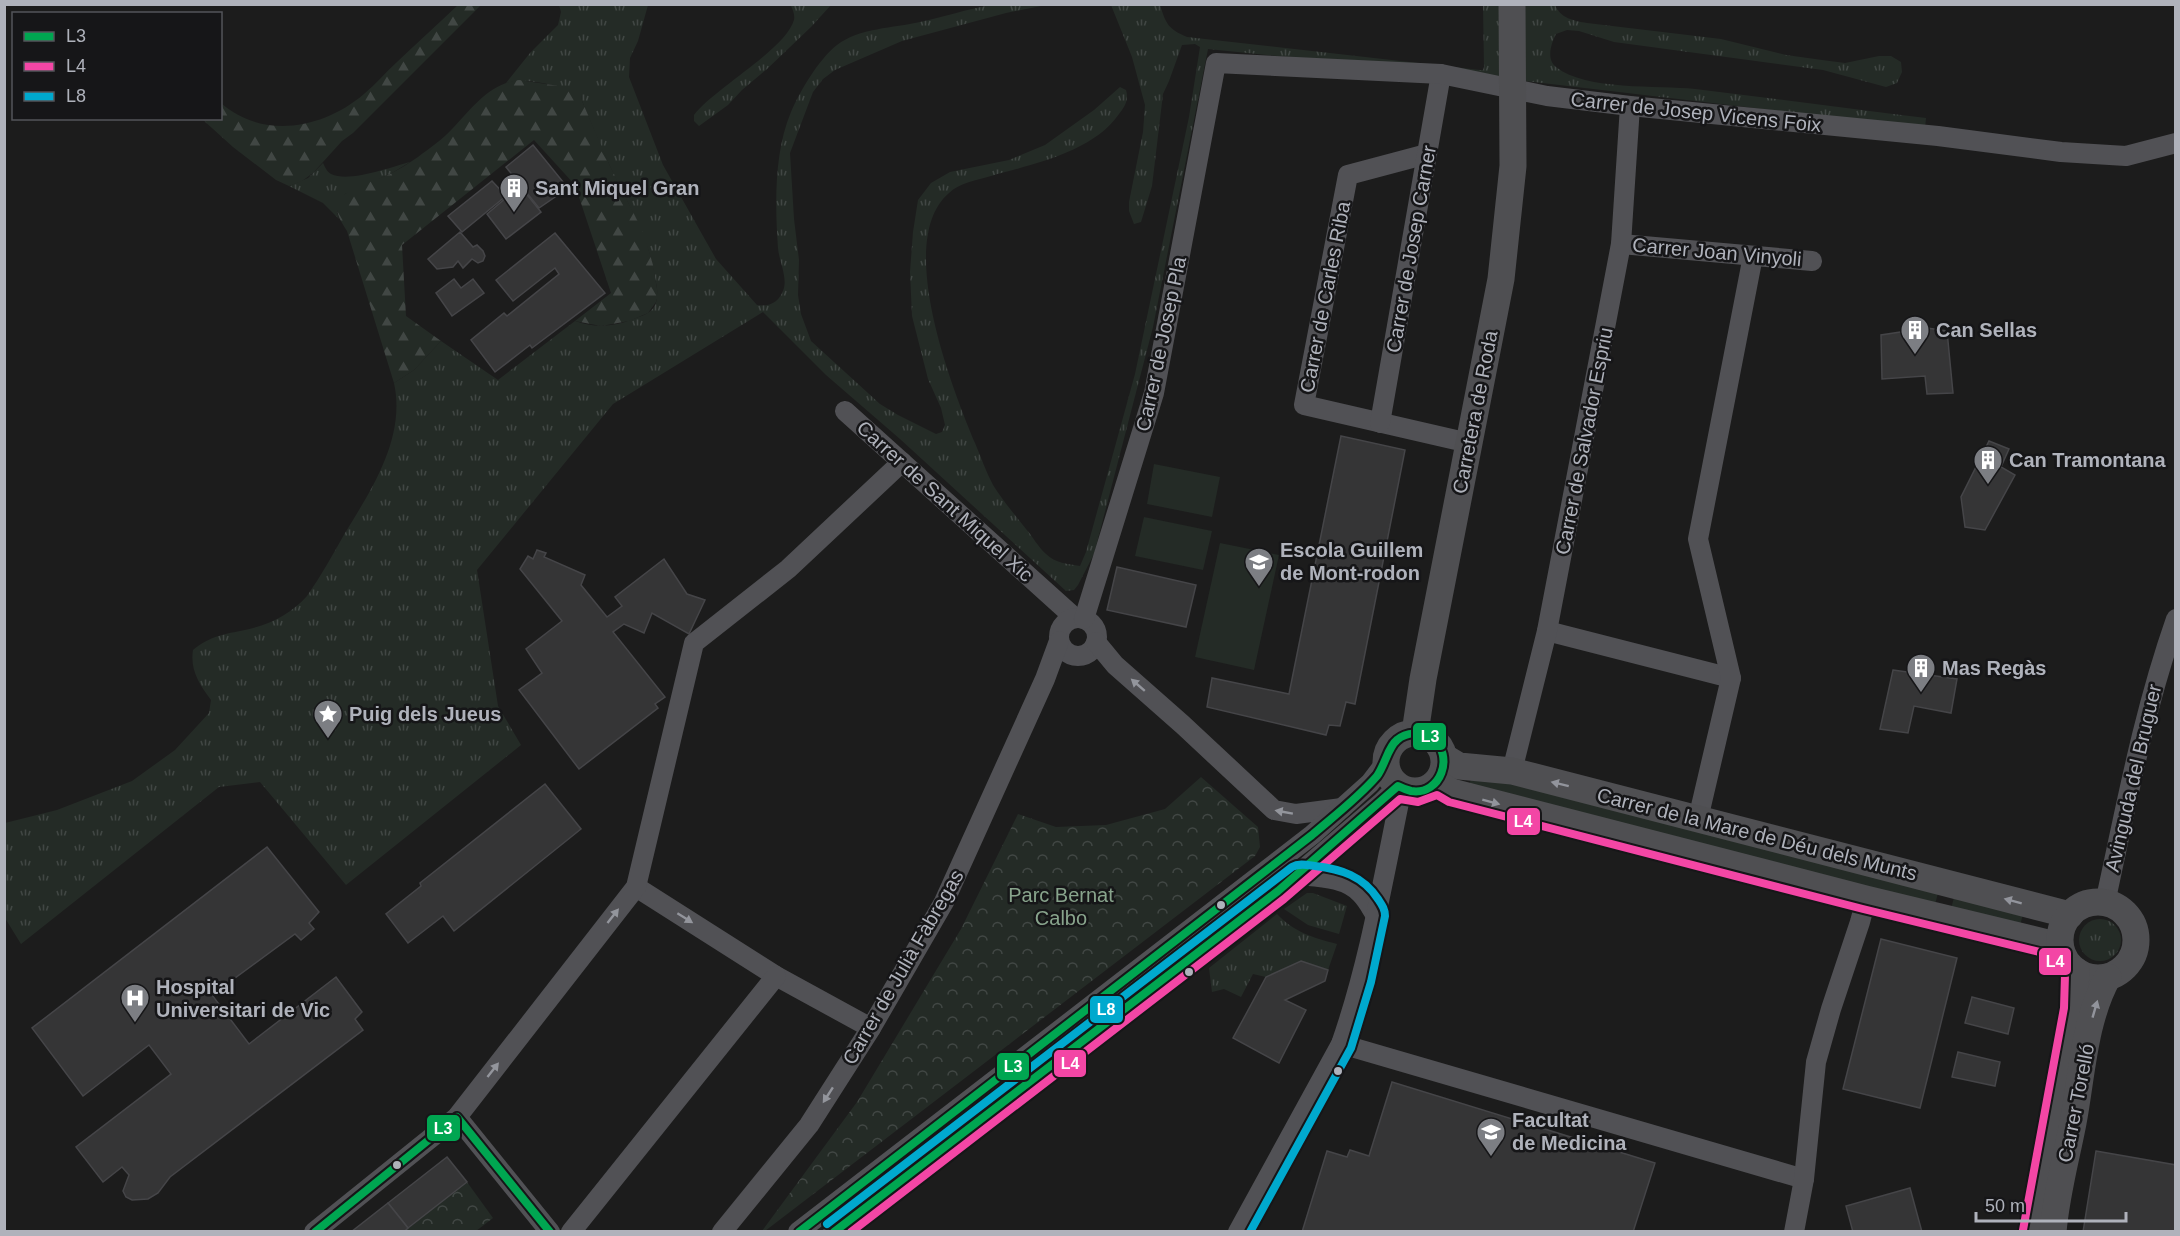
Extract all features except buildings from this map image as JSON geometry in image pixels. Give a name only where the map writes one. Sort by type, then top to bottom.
[{"type":"street","name":"Carretera de Roda","points":[[1415,733],[1423,679],[1501,279],[1513,166],[1512,4]]},
{"type":"street","name":"Carrer de Josep Vicens Foix","points":[[1216,63],[1441,74],[1547,96],[1938,136],[2061,152],[2126,156],[2175,143]]},
{"type":"street","name":"Carrer de Josep Pla","points":[[1080,619],[1154,393],[1216,63]]},
{"type":"street","name":"Carrer de Josep Carner","points":[[1380,423],[1441,74]]},
{"type":"street","name":"Carrer de Salvador Espriu","points":[[1512,771],[1547,631],[1621,244],[1630,106]]},
{"type":"street","name":"Carrer de Carles Riba","points":[[1427,154],[1348,175],[1304,405],[1468,443]]},
{"type":"street","name":"Carrer Joan Vinyoli","points":[[1621,244],[1812,261]]},
{"type":"street","points":[[1698,819],[1731,678],[1698,539],[1753,256]]},
{"type":"street","name":"Carrer de Sant Miquel Xic","points":[[845,411],[1044,592],[1080,619]]},
{"type":"street","points":[[314,1232],[457,1117],[636,887],[694,643],[788,569],[902,462]]},
{"type":"street","name":"Carrer de Sant Miquel Xic","points":[[1044,592],[1059,636]]},
{"type":"street","points":[[1081,657],[1067,654],[1059,636],[1065,622],[1080,619],[1095,628],[1096,642],[1115,665],[1274,810],[1296,814],[1342,808]]},
{"type":"street","name":"Avinguda del Bruguer","points":[[2105,903],[2139,743],[2157,672],[2175,619]]},
{"type":"street","points":[[1547,631],[1731,678]]},
{"type":"street","name":"Carrer de Julià Fàbregas","points":[[722,1232],[809,1125],[871,1028],[944,902],[1045,679],[1059,636]]},
{"type":"street","points":[[1045,679],[1088,654],[1096,642]]},
{"type":"street","points":[[1415,733],[1431,737],[1439,745],[1444,757],[1444,769],[1436,783],[1418,792],[1400,787],[1390,777],[1386,762],[1388,751],[1395,742],[1404,735],[1415,733]]},
{"type":"street","name":"Carrer de la Mare de Déu dels Munts","points":[[1444,757],[1459,766],[1512,771],[2070,915]]},
{"type":"street","points":[[798,1232],[1247,886],[1342,808],[1370,783],[1386,762]]},
{"type":"street","name":"Carrer de la Mare de Déu dels Munts","points":[[1436,783],[1452,792],[1866,899],[2060,945]]},
{"type":"street","points":[[832,1232],[1298,875],[1400,787]]},
{"type":"street","points":[[1238,1232],[1341,1044],[1366,958],[1400,787]]},
{"type":"street","points":[[1298,875],[1331,879],[1354,888],[1362,894],[1375,914]]},
{"type":"street","points":[[636,887],[776,976],[871,1028]]},
{"type":"street","points":[[1794,1232],[1804,1179],[1816,1062],[1866,899]]},
{"type":"street","points":[[2105,903],[2119,909],[2132,923],[2136,937],[2134,951],[2128,964],[2117,973],[2108,977],[2094,978],[2076,971],[2067,963],[2060,945],[2061,929],[2070,915],[2086,904],[2105,903]]},
{"type":"street","name":"Carrer Torelló","points":[[2033,1232],[2074,1009],[2076,971]]},
{"type":"street","points":[[571,1232],[776,976]]},
{"type":"street","name":"Carrer Torelló","points":[[2053,1232],[2055,1205],[2073,1124],[2093,1014],[2108,977]]},
{"type":"street","points":[[1341,1044],[1804,1179]]},
{"type":"street","points":[[457,1117],[550,1232]]},
{"type":"green space","points":[[794,4],[831,5],[811,27],[728,105],[699,126],[694,121],[694,115],[704,104],[764,56],[788,31],[794,20],[791,6]]},
{"type":"green space","points":[[458,5],[481,5],[353,133],[342,141],[313,173],[302,181],[289,186],[276,180],[233,147],[203,120],[222,120],[222,104],[238,115],[274,126],[293,126],[312,122],[348,106]]},
{"type":"green space","points":[[559,5],[648,5],[638,41],[630,58],[629,77],[663,165],[716,259],[757,305],[762,305],[777,300],[785,283],[778,248],[776,197],[781,144],[785,128],[805,85],[830,51],[846,39],[877,29],[920,22],[991,5],[1046,5],[1006,13],[902,41],[835,70],[823,79],[813,92],[790,153],[799,260],[798,295],[801,314],[811,341],[880,404],[936,434],[942,432],[945,425],[941,408],[928,379],[912,316],[910,272],[918,200],[931,183],[950,172],[1009,160],[1045,145],[1094,110],[1120,87],[1126,90],[1126,103],[1119,114],[1094,138],[1061,155],[968,182],[949,193],[933,215],[927,244],[927,278],[942,352],[990,480],[1046,554],[1066,564],[1080,566],[1086,552],[1135,374],[1189,117],[1200,47],[1195,44],[1182,45],[1163,94],[1152,186],[1141,222],[1134,224],[1129,211],[1129,202],[1143,132],[1145,105],[1132,57],[1111,5],[1160,5],[1169,25],[1187,37],[1483,70],[1483,5],[1555,5],[1564,16],[1577,21],[1721,39],[1786,55],[1845,63],[1879,56],[1891,56],[1901,62],[1902,72],[1897,83],[1886,87],[1823,70],[1614,42],[1579,31],[1567,30],[1556,34],[1550,51],[1553,64],[1569,75],[1585,80],[1622,85],[1695,89],[1926,118],[1925,128],[1534,82],[1208,49],[1153,327],[1094,554],[1074,590],[1066,591],[900,439],[826,375],[763,312],[613,404],[477,570],[498,706],[521,745],[346,885],[260,782],[219,787],[21,944],[5,918],[5,823],[57,810],[132,781],[175,750],[209,713],[211,700],[196,677],[193,650],[218,636],[271,622],[294,608],[307,596],[366,499],[384,462],[395,423],[394,383],[414,370],[441,341],[498,380],[575,321],[597,326],[619,324],[646,314],[655,305],[657,288],[647,247],[602,148],[581,94],[534,82],[506,83],[530,53],[558,25],[561,12]]},
{"type":"green space","points":[[519,80],[559,86],[581,93],[582,101],[610,166],[644,234],[653,265],[658,295],[656,302],[648,313],[629,321],[601,326],[575,321],[611,293],[575,185],[534,140],[402,245],[406,316],[441,341],[414,370],[394,383],[347,231],[338,215],[338,202],[351,190],[390,174],[418,157],[445,136],[490,91]]},
{"type":"green space","points":[[410,162],[392,173],[345,194],[337,212],[339,219],[323,203],[289,186],[308,178],[323,163],[331,174],[348,177]]},
{"type":"green space","points":[[1154,464],[1220,477],[1212,517],[1147,504]]},
{"type":"green space","points":[[1144,517],[1212,531],[1203,570],[1135,556]]},
{"type":"green space","points":[[1220,543],[1279,555],[1254,670],[1195,657]]},
{"type":"green space","points":[[1472,774],[1938,893],[1935,905],[1469,786]]},
{"type":"green space","name":"Parc Bernat Calbo","points":[[1201,777],[1258,827],[1260,847],[1255,856],[765,1231],[762,1231],[857,1102],[961,929],[1018,814],[1056,827],[1106,825],[1165,809]]},
{"type":"green space","points":[[1307,893],[1313,893],[1347,906],[1339,934],[1308,925],[1284,909]]},
{"type":"green space","points":[[1954,897],[2023,914],[2020,926],[1951,909]]},
{"type":"green space","points":[[1277,914],[1304,934],[1337,944],[1328,970],[1301,961],[1266,977],[1253,974],[1241,997],[1224,989],[1212,992],[1209,968]]},
{"type":"green space","points":[[2100,919],[2108,920],[2115,925],[2120,932],[2120,948],[2115,955],[2108,960],[2100,961],[2092,960],[2085,955],[2080,948],[2079,940],[2080,932],[2085,925],[2092,920]]},
{"type":"green space","points":[[467,1182],[493,1218],[476,1231],[404,1232]]},
{"type":"transit line","name":"L3","points":[[799,1232],[1312,835],[1370,784],[1397,740],[1405,735],[1419,733],[1432,738],[1439,745],[1443,754],[1443,764],[1437,781],[1430,787],[1421,791],[1411,791],[1398,786],[1278,891],[834,1232]]},
{"type":"transit line","name":"L4","points":[[851,1232],[1284,899],[1400,799],[1418,802],[1437,795],[1449,802],[1863,909],[2052,955],[2058,969],[2065,975],[2064,1008],[2023,1230]]},
{"type":"transit line","name":"L8","points":[[827,1224],[1292,867],[1297,865],[1325,867],[1358,879],[1378,899],[1385,916],[1371,982],[1351,1048],[1250,1232]]},
{"type":"transit line","name":"L3","points":[[315,1232],[457,1117],[550,1232]]},
{"type":"place","name":"Sant Miquel Gran","points":[[514,214]]},
{"type":"place","name":"Can Sellas","points":[[1915,356]]},
{"type":"place","name":"Can Tramontana","points":[[1988,486]]},
{"type":"place","name":"Escola Guillem de Mont-rodon","points":[[1259,588]]},
{"type":"place","name":"Mas Regàs","points":[[1921,694]]},
{"type":"place","name":"Puig dels Jueus","points":[[328,740]]},
{"type":"place","name":"Hospital Universitari de Vic","points":[[135,1024]]},
{"type":"place","name":"Facultat de Medicina","points":[[1491,1158]]}]
